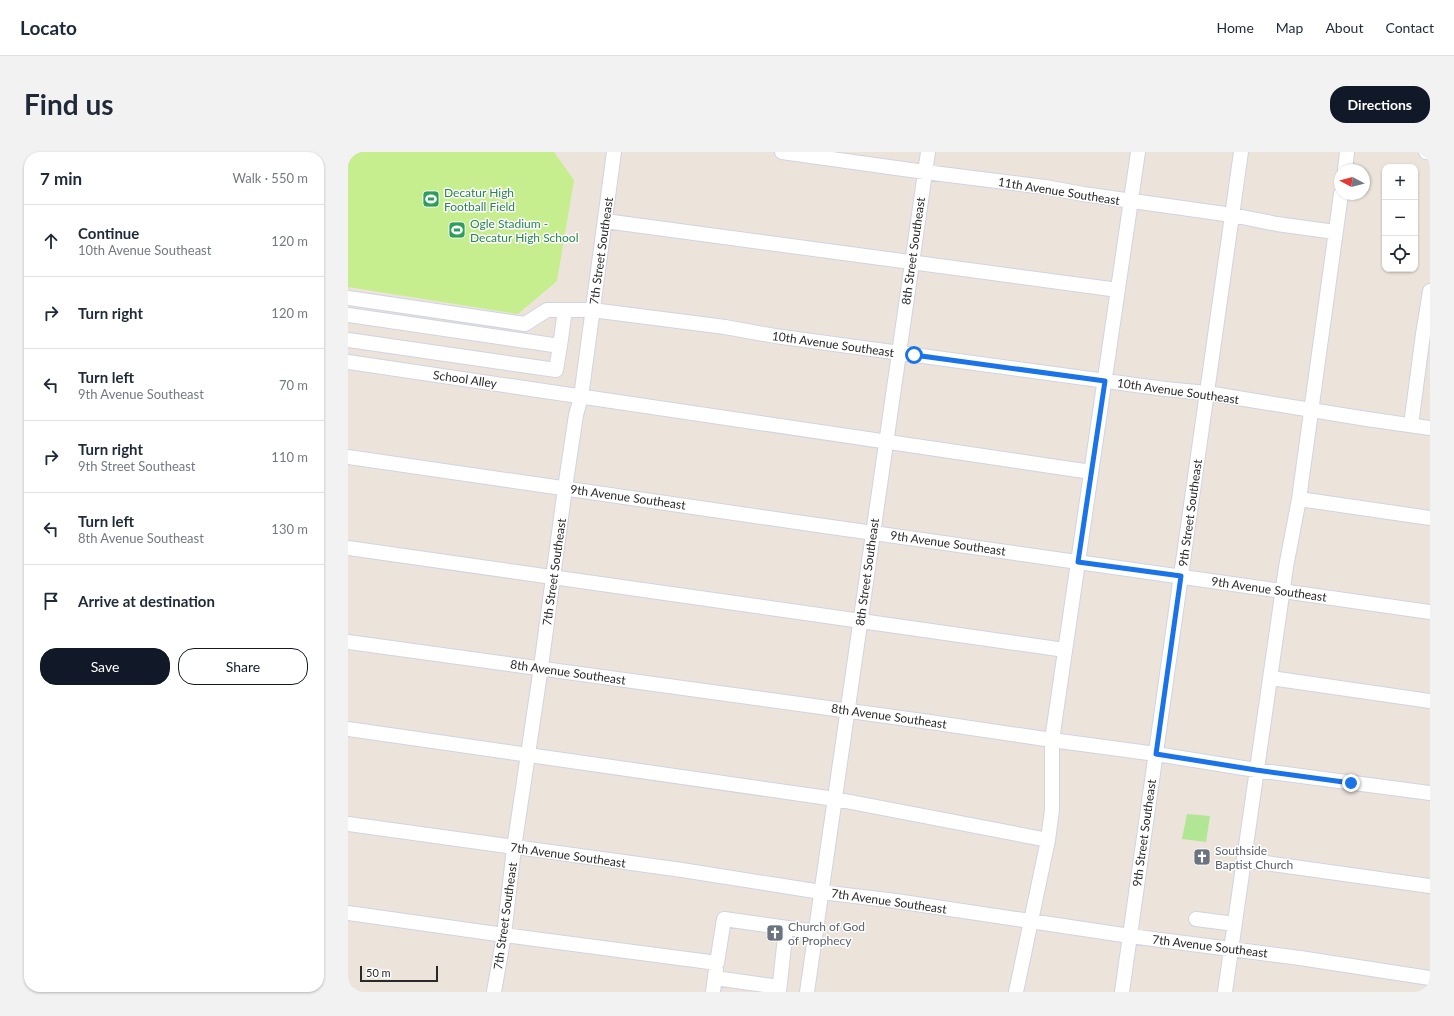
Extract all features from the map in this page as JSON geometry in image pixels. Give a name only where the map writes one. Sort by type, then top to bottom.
[{"type":"street","name":"7th Street Southeast","points":[[494,992],[504,935],[514,848],[554,577],[565,488],[576,415],[581,397],[614,152]]},
{"type":"street","name":"11th Avenue Southeast","points":[[782,152],[1046,187],[1131,202],[1232,215],[1277,224],[1335,232]]},
{"type":"street","name":"8th Street Southeast","points":[[807,992],[911,261],[928,152]]},
{"type":"street","points":[[1016,992],[1048,840],[1052,810],[1052,740],[1138,152]]},
{"type":"street","name":"9th Street Southeast","points":[[1122,992],[1241,152]]},
{"type":"street","points":[[1346,164],[1347,152]]},
{"type":"street","points":[[1426,152],[1430,153]]},
{"type":"street","points":[[1225,992],[1286,568],[1299,499],[1312,411],[1340,200]]},
{"type":"street","points":[[605,221],[1118,290]]},
{"type":"street","points":[[1411,425],[1426,334],[1430,291]]},
{"type":"street","name":"10th Avenue Southeast","points":[[348,298],[525,324],[547,310],[592,310],[1166,390],[1207,393],[1312,411],[1430,428]]},
{"type":"street","points":[[348,340],[556,370],[565,310]]},
{"type":"street","points":[[348,315],[560,346]]},
{"type":"street","name":"School Alley","points":[[348,362],[1091,472]]},
{"type":"street","name":"9th Avenue Southeast","points":[[348,457],[1430,612]]},
{"type":"street","points":[[1299,499],[1430,518]]},
{"type":"street","points":[[348,548],[1066,650]]},
{"type":"street","name":"8th Avenue Southeast","points":[[348,642],[541,667],[1156,754],[1256,770],[1430,793]]},
{"type":"street","points":[[1271,678],[1430,700]]},
{"type":"street","points":[[348,730],[835,799],[1048,840]]},
{"type":"street","name":"7th Avenue Southeast","points":[[348,824],[682,870],[821,892],[896,901],[1030,922],[1232,948],[1430,978]]},
{"type":"street","points":[[1244,860],[1430,886]]},
{"type":"street","points":[[348,913],[717,963]]},
{"type":"street","points":[[713,992],[724,919],[816,932]]},
{"type":"street","points":[[1196,919],[1235,924]]},
{"type":"street","points":[[715,978],[779,989],[786,928]]},
{"type":"green space","name":"Ogle Stadium - Decatur High School","points":[[348,152],[554,152],[574,180],[557,281],[518,314],[348,287]]},
{"type":"green space","points":[[1187,814],[1210,816],[1206,842],[1182,839]]},
{"type":"place","name":"Decatur High Football Field","points":[[431,199]]},
{"type":"place","name":"Ogle Stadium - Decatur High School","points":[[457,230]]},
{"type":"place","name":"Southside Baptist Church","points":[[1202,857]]},
{"type":"place","name":"Church of God of Prophecy","points":[[775,933]]},
{"type":"route","points":[[914,355],[1105,381],[1078,562],[1181,576],[1156,754],[1351,783]]}]
